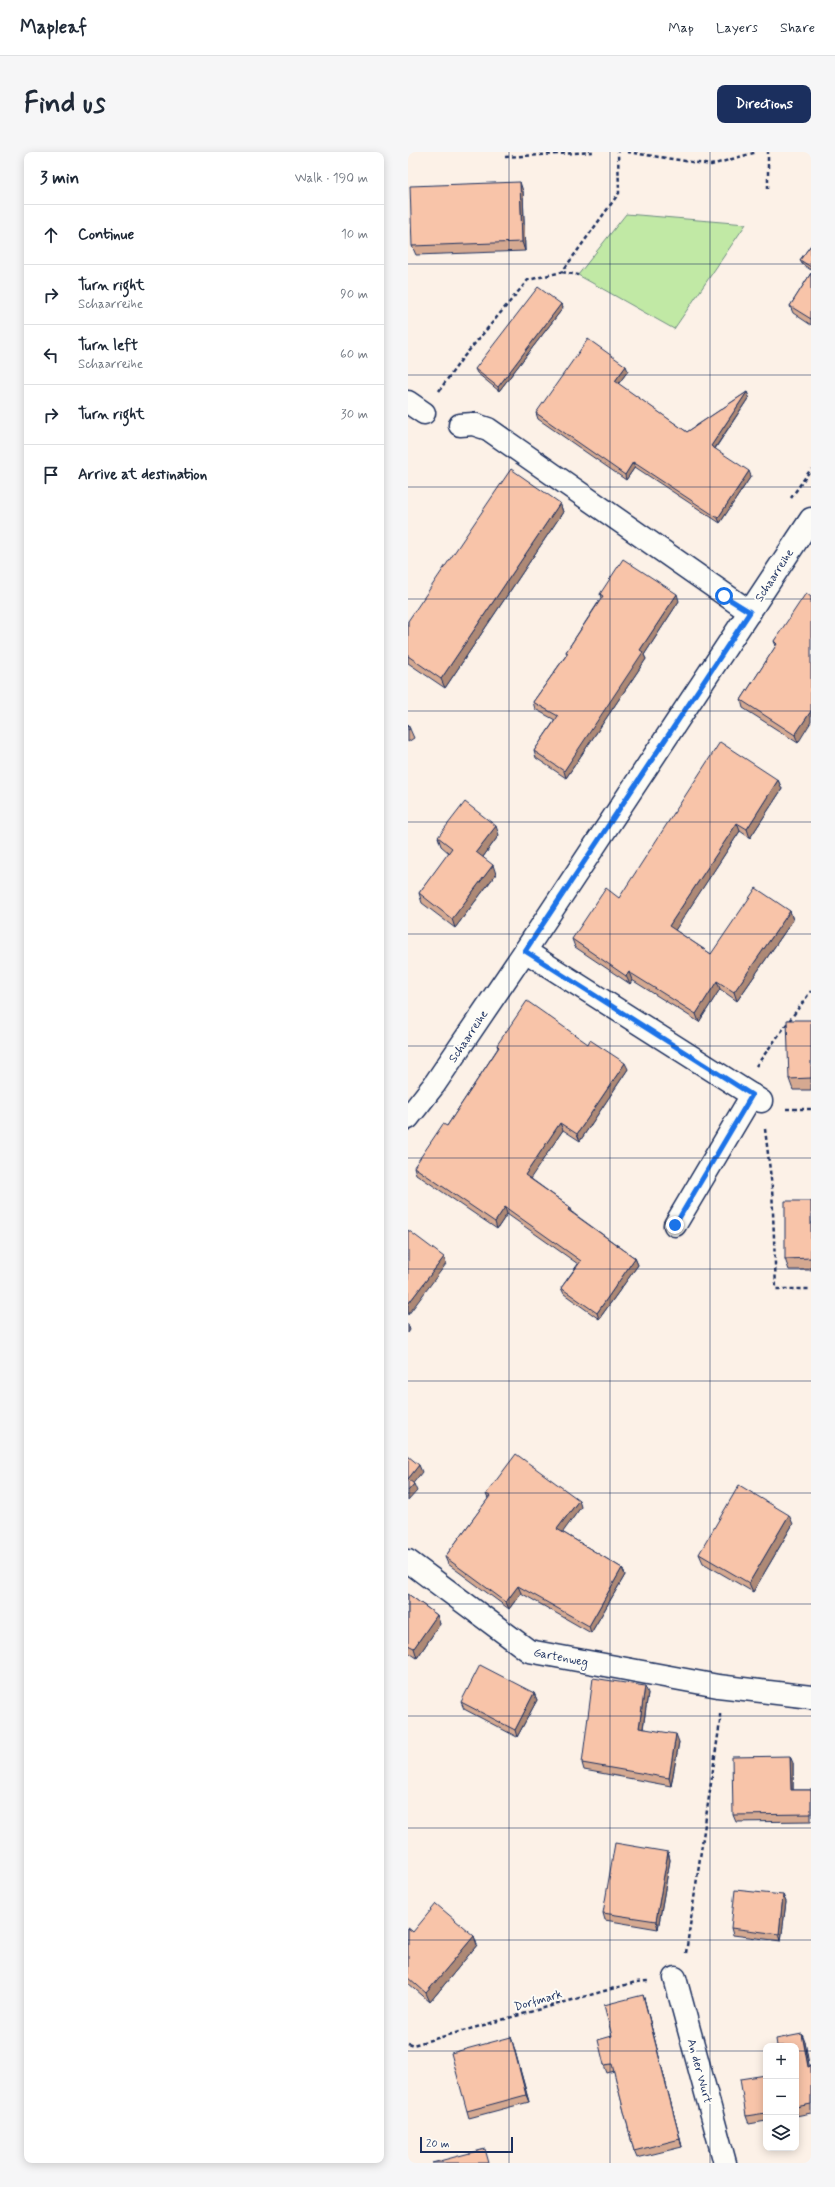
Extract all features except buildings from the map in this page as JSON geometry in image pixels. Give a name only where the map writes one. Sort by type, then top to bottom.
[{"type":"street","points":[[460,425],[473,424],[488,429],[750,612]]},
{"type":"street","name":"Schaarreihe","points":[[408,1118],[434,1085],[525,951],[811,519]]},
{"type":"street","points":[[525,951],[751,1094],[675,1225]]},
{"type":"street","name":"Gartenweg","points":[[408,1560],[529,1651],[718,1686],[811,1697]]},
{"type":"street","name":"An der Wurt","points":[[675,1978],[725,2163]]},
{"type":"path","points":[[505,157],[593,152]]},
{"type":"path","points":[[562,272],[619,193],[618,152]]},
{"type":"path","points":[[627,152],[711,165],[757,152]]},
{"type":"path","points":[[768,152],[768,189]]},
{"type":"path","points":[[416,408],[461,360],[528,280],[562,272],[578,275]]},
{"type":"path","points":[[811,991],[751,1094],[772,1187],[776,1289],[811,1289]]},
{"type":"path","points":[[751,1094],[779,1109],[811,1108]]},
{"type":"path","points":[[675,1978],[685,1960],[709,1799],[720,1722],[718,1686]]},
{"type":"path","name":"Dorfmark","points":[[408,2043],[413,2045],[636,1982],[675,1978]]},
{"type":"green space","points":[[626,214],[746,224],[674,329],[578,275]]},
{"type":"route","points":[[675,1225],[752,1095],[545,962],[525,951],[750,612],[724,596]]}]
